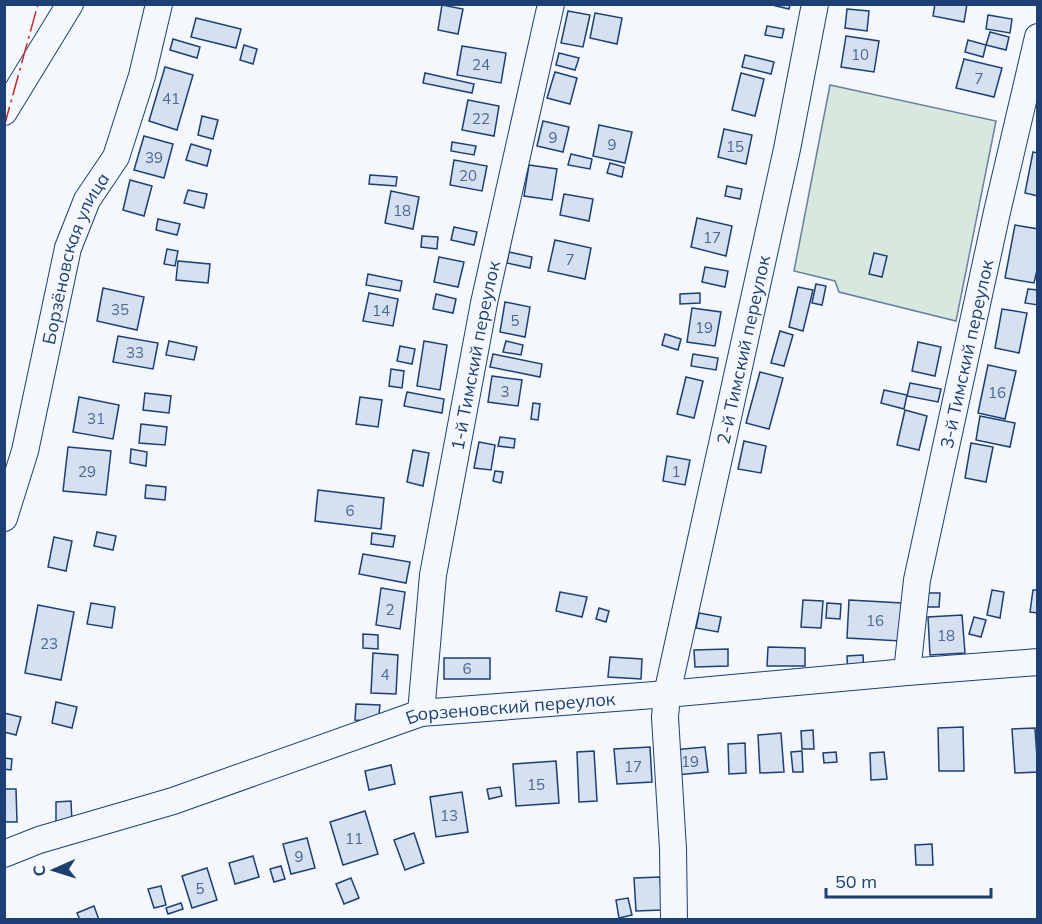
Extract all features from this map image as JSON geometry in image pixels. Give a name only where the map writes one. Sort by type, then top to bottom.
[{"type":"street","points":[[4,112],[70,4]]},
{"type":"street","name":"Борзёновская улица","points":[[4,518],[25,451],[68,248],[87,200],[116,157],[142,76],[159,4]]},
{"type":"street","name":"1-й Тимский переулок","points":[[421,713],[432,575],[484,303],[551,4]]},
{"type":"street","name":"2-й Тимский переулок","points":[[674,920],[673,849],[665,717],[667,694],[787,148],[815,4]]},
{"type":"street","name":"3-й Тимский переулок","points":[[907,672],[917,580],[997,212],[1038,37]]},
{"type":"street","name":"Борзеновский переулок","points":[[4,854],[39,840],[173,801],[421,713],[1038,662]]},
{"type":"shaded area","points":[[830,85],[996,121],[956,321],[839,292],[835,281],[794,271]]},
{"type":"building","points":[[768,4],[790,4],[789,9]]},
{"type":"building","points":[[935,4],[967,4],[964,22],[933,16]]},
{"type":"building","points":[[442,5],[463,9],[458,34],[438,30]]},
{"type":"building","points":[[847,9],[869,11],[867,31],[845,28]]},
{"type":"building","points":[[568,11],[590,15],[583,47],[561,43]]},
{"type":"building","points":[[595,13],[622,18],[617,44],[590,38]]},
{"type":"building","points":[[988,15],[1012,19],[1010,33],[986,29]]},
{"type":"building","points":[[196,18],[241,29],[236,48],[191,37]]},
{"type":"building","points":[[767,26],[784,29],[782,38],[765,35]]},
{"type":"building","points":[[990,32],[1009,37],[1006,50],[986,45]]},
{"type":"building","points":[[846,36],[879,41],[874,72],[841,67]]},
{"type":"building","points":[[173,39],[200,47],[197,58],[170,50]]},
{"type":"building","points":[[968,40],[986,45],[983,57],[965,52]]},
{"type":"building","points":[[244,45],[257,49],[253,64],[240,60]]},
{"type":"building","points":[[462,46],[506,53],[501,83],[457,75]]},
{"type":"building","points":[[559,53],[579,58],[575,70],[556,65]]},
{"type":"building","points":[[745,55],[774,62],[771,74],[742,67]]},
{"type":"building","points":[[964,59],[1002,68],[994,97],[956,88]]},
{"type":"building","points":[[165,67],[193,75],[177,130],[149,121]]},
{"type":"building","points":[[555,72],[577,78],[570,104],[547,98]]},
{"type":"building","points":[[425,73],[474,84],[472,93],[423,83]]},
{"type":"building","points":[[741,73],[764,79],[755,116],[732,110]]},
{"type":"building","points":[[468,100],[499,106],[494,136],[462,130]]},
{"type":"building","points":[[202,116],[218,120],[213,139],[198,135]]},
{"type":"building","points":[[543,121],[569,127],[563,152],[537,146]]},
{"type":"building","points":[[599,125],[632,132],[625,163],[593,156]]},
{"type":"building","points":[[724,129],[752,135],[746,164],[718,157]]},
{"type":"building","points":[[144,136],[173,144],[164,178],[134,170]]},
{"type":"building","points":[[452,142],[476,146],[474,155],[451,151]]},
{"type":"building","points":[[191,144],[211,150],[207,166],[186,160]]},
{"type":"building","points":[[1033,152],[1038,153],[1038,196],[1025,193]]},
{"type":"building","points":[[571,154],[592,159],[590,169],[568,165]]},
{"type":"building","points":[[454,160],[487,166],[482,191],[450,185]]},
{"type":"building","points":[[610,163],[624,167],[622,177],[607,173]]},
{"type":"building","points":[[529,165],[557,169],[552,200],[524,196]]},
{"type":"building","points":[[370,175],[397,177],[396,186],[369,184]]},
{"type":"building","points":[[130,180],[152,186],[144,216],[123,210]]},
{"type":"building","points":[[727,186],[742,189],[740,199],[725,196]]},
{"type":"building","points":[[188,190],[207,194],[204,208],[184,203]]},
{"type":"building","points":[[391,191],[419,197],[413,229],[385,223]]},
{"type":"building","points":[[564,194],[593,199],[589,221],[560,215]]},
{"type":"building","points":[[697,218],[732,226],[726,256],[691,247]]},
{"type":"building","points":[[158,219],[180,224],[177,235],[156,230]]},
{"type":"building","points":[[1015,225],[1038,229],[1038,266],[1034,283],[1005,278]]},
{"type":"building","points":[[454,227],[477,232],[474,245],[451,240]]},
{"type":"building","points":[[422,236],[438,237],[437,249],[421,247]]},
{"type":"building","points":[[555,240],[591,248],[585,279],[548,271]]},
{"type":"building","points":[[167,249],[178,251],[175,266],[164,264]]},
{"type":"building","points":[[509,252],[532,257],[530,268],[507,263]]},
{"type":"building","points":[[874,253],[887,256],[882,277],[869,274]]},
{"type":"building","points":[[439,257],[464,262],[458,287],[434,282]]},
{"type":"building","points":[[178,261],[210,264],[208,283],[176,280]]},
{"type":"building","points":[[705,267],[728,271],[725,287],[702,282]]},
{"type":"building","points":[[368,274],[402,281],[400,291],[366,285]]},
{"type":"building","points":[[816,284],[826,286],[822,305],[812,303]]},
{"type":"building","points":[[798,287],[813,290],[803,331],[789,327]]},
{"type":"building","points":[[103,288],[144,297],[137,330],[97,321]]},
{"type":"building","points":[[1028,289],[1038,290],[1038,305],[1025,303]]},
{"type":"building","points":[[369,293],[398,299],[393,326],[363,321]]},
{"type":"building","points":[[700,293],[700,303],[680,304],[680,294]]},
{"type":"building","points":[[436,294],[456,299],[453,313],[433,309]]},
{"type":"building","points":[[505,302],[530,307],[525,337],[500,332]]},
{"type":"building","points":[[692,308],[721,312],[715,346],[687,342]]},
{"type":"building","points":[[1002,309],[1027,313],[1019,353],[995,348]]},
{"type":"building","points":[[780,331],[793,335],[784,366],[771,363]]},
{"type":"building","points":[[665,334],[681,339],[678,350],[662,345]]},
{"type":"building","points":[[118,336],[158,343],[153,369],[113,362]]},
{"type":"building","points":[[169,341],[197,347],[194,360],[166,355]]},
{"type":"building","points":[[424,341],[447,345],[440,390],[417,386]]},
{"type":"building","points":[[506,341],[523,345],[521,355],[503,352]]},
{"type":"building","points":[[918,342],[941,347],[935,376],[912,371]]},
{"type":"building","points":[[400,346],[415,349],[412,364],[397,361]]},
{"type":"building","points":[[493,354],[542,364],[540,377],[490,367]]},
{"type":"building","points":[[693,354],[718,358],[716,370],[691,366]]},
{"type":"building","points":[[988,365],[1016,371],[1005,419],[978,413]]},
{"type":"building","points":[[391,369],[404,371],[402,388],[389,386]]},
{"type":"building","points":[[760,372],[783,378],[769,429],[746,423]]},
{"type":"building","points":[[492,376],[522,380],[518,406],[488,402]]},
{"type":"building","points":[[686,377],[703,381],[694,418],[677,414]]},
{"type":"building","points":[[910,383],[941,389],[938,402],[907,396]]},
{"type":"building","points":[[884,390],[907,395],[904,409],[881,403]]},
{"type":"building","points":[[407,392],[444,399],[442,413],[404,406]]},
{"type":"building","points":[[145,393],[171,396],[169,413],[143,410]]},
{"type":"building","points":[[79,397],[119,405],[113,439],[73,432]]},
{"type":"building","points":[[360,397],[382,400],[378,427],[356,424]]},
{"type":"building","points":[[533,403],[540,404],[538,420],[531,419]]},
{"type":"building","points":[[905,410],[927,416],[919,450],[897,445]]},
{"type":"building","points":[[980,416],[1015,423],[1010,447],[976,440]]},
{"type":"building","points":[[141,424],[167,427],[165,445],[139,443]]},
{"type":"building","points":[[500,437],[515,439],[514,448],[498,446]]},
{"type":"building","points":[[744,441],[766,446],[761,473],[738,469]]},
{"type":"building","points":[[479,442],[495,445],[491,470],[474,468]]},
{"type":"building","points":[[971,443],[993,447],[986,482],[965,478]]},
{"type":"building","points":[[68,447],[111,451],[106,495],[63,491]]},
{"type":"building","points":[[131,449],[147,452],[146,466],[130,463]]},
{"type":"building","points":[[413,450],[429,453],[423,486],[407,482]]},
{"type":"building","points":[[667,456],[690,460],[685,485],[663,481]]},
{"type":"building","points":[[495,471],[503,472],[501,483],[493,481]]},
{"type":"building","points":[[146,485],[166,487],[165,500],[145,498]]},
{"type":"building","points":[[318,490],[384,498],[381,529],[315,521]]},
{"type":"building","points":[[97,532],[116,536],[113,550],[94,546]]},
{"type":"building","points":[[372,533],[395,536],[393,547],[371,544]]},
{"type":"building","points":[[54,537],[72,541],[66,571],[48,567]]},
{"type":"building","points":[[363,554],[410,562],[406,583],[359,574]]},
{"type":"building","points":[[381,588],[405,592],[400,629],[376,625]]},
{"type":"building","points":[[992,590],[1004,592],[1000,618],[987,615]]},
{"type":"building","points":[[1033,590],[1038,590],[1038,613],[1030,612]]},
{"type":"building","points":[[560,592],[587,597],[582,617],[556,611]]},
{"type":"building","points":[[922,593],[940,593],[939,607],[922,607]]},
{"type":"building","points":[[803,600],[823,601],[821,628],[801,627]]},
{"type":"building","points":[[849,600],[902,603],[901,641],[847,638]]},
{"type":"building","points":[[91,603],[115,607],[112,628],[87,624]]},
{"type":"building","points":[[827,603],[841,604],[840,619],[826,618]]},
{"type":"building","points":[[38,605],[74,612],[61,680],[25,673]]},
{"type":"building","points":[[599,608],[609,611],[606,622],[596,619]]},
{"type":"building","points":[[699,613],[721,617],[718,632],[696,628]]},
{"type":"building","points":[[962,615],[965,653],[930,655],[928,617]]},
{"type":"building","points":[[974,617],[986,620],[981,637],[969,634]]},
{"type":"building","points":[[363,634],[378,635],[378,649],[363,648]]},
{"type":"building","points":[[768,647],[805,648],[805,666],[767,666]]},
{"type":"building","points":[[728,649],[728,666],[695,667],[694,650]]},
{"type":"building","points":[[373,653],[398,655],[396,694],[371,693]]},
{"type":"building","points":[[863,655],[864,674],[848,675],[847,656]]},
{"type":"building","points":[[610,657],[642,659],[641,679],[608,677]]},
{"type":"building","points":[[444,658],[490,658],[490,679],[444,679]]},
{"type":"building","points":[[56,702],[77,707],[72,728],[52,723]]},
{"type":"building","points":[[356,704],[380,705],[378,722],[355,720]]},
{"type":"building","points":[[4,713],[21,717],[16,735],[4,732]]},
{"type":"building","points":[[963,727],[964,771],[939,771],[938,728]]},
{"type":"building","points":[[1035,728],[1038,772],[1015,773],[1012,729]]},
{"type":"building","points":[[813,730],[814,749],[802,749],[801,731]]},
{"type":"building","points":[[781,733],[784,772],[760,773],[758,735]]},
{"type":"building","points":[[745,743],[746,773],[729,774],[728,744]]},
{"type":"building","points":[[650,747],[652,782],[617,784],[614,749]]},
{"type":"building","points":[[705,747],[708,772],[676,775],[673,750]]},
{"type":"building","points":[[594,751],[597,801],[579,802],[577,752]]},
{"type":"building","points":[[802,751],[803,772],[793,772],[791,752]]},
{"type":"building","points":[[836,752],[837,762],[824,763],[823,753]]},
{"type":"building","points":[[884,752],[887,779],[871,780],[870,753]]},
{"type":"building","points":[[4,758],[12,759],[11,770],[4,769]]},
{"type":"building","points":[[556,761],[559,803],[516,806],[513,764]]},
{"type":"building","points":[[391,765],[395,784],[369,790],[365,771]]},
{"type":"building","points":[[500,787],[502,796],[489,799],[487,789]]},
{"type":"building","points":[[4,789],[16,789],[17,822],[4,822]]},
{"type":"building","points":[[462,792],[468,832],[436,837],[430,797]]},
{"type":"building","points":[[71,801],[72,823],[56,824],[56,802]]},
{"type":"building","points":[[365,811],[378,854],[343,865],[330,822]]},
{"type":"building","points":[[414,833],[424,863],[405,870],[394,840]]},
{"type":"building","points":[[307,838],[315,868],[291,874],[283,844]]},
{"type":"building","points":[[932,844],[933,865],[916,865],[915,845]]},
{"type":"building","points":[[253,856],[259,877],[235,884],[229,863]]},
{"type":"building","points":[[281,866],[285,879],[274,882],[270,869]]},
{"type":"building","points":[[207,868],[217,900],[192,908],[182,876]]},
{"type":"building","points":[[660,877],[662,910],[636,911],[634,878]]},
{"type":"building","points":[[351,878],[359,898],[344,904],[336,884]]},
{"type":"building","points":[[161,886],[166,905],[154,908],[148,889]]},
{"type":"building","points":[[628,898],[632,915],[619,918],[616,900]]},
{"type":"building","points":[[181,903],[183,909],[168,914],[166,908]]},
{"type":"building","points":[[94,906],[99,920],[80,920],[77,913]]},
{"type":"power","points":[[4,127],[38,4]]}]
